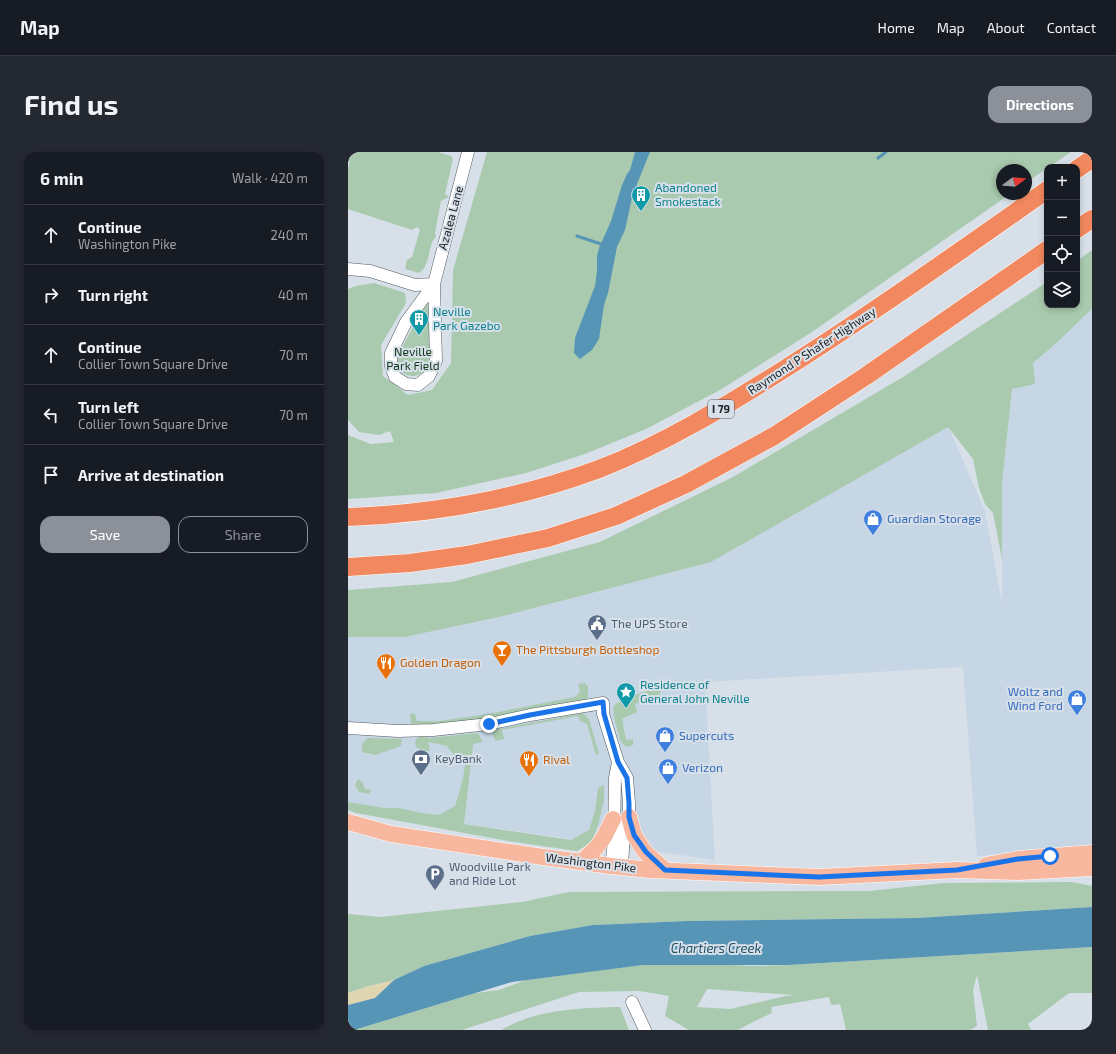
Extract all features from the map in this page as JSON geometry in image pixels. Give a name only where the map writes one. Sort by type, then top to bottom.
[{"type":"highway","points":[[1080,167],[1092,159]]},
{"type":"highway","name":"Raymond P Shafer Highway","points":[[348,517],[378,516],[449,508],[498,499],[550,485],[599,468],[647,448],[721,409],[839,334],[1044,192]]},
{"type":"highway","points":[[1080,227],[1092,219]]},
{"type":"highway","points":[[348,567],[410,563],[468,555],[548,538],[616,516],[686,484],[774,436],[866,376],[1044,252]]},
{"type":"main road","points":[[581,862],[597,847],[621,818],[646,852],[665,870]]},
{"type":"main road","name":"Washington Pike","points":[[348,822],[391,834],[616,867],[819,877],[957,870],[1018,872],[1092,868]]},
{"type":"main road","name":"Washington Pike","points":[[957,870],[1018,859],[1092,853]]},
{"type":"street","name":"Azalea Lane","points":[[434,284],[406,322],[391,353],[390,366],[395,377],[406,384],[418,385],[429,376],[436,361],[434,284],[468,152]]},
{"type":"street","points":[[348,269],[370,271],[415,286],[434,284]]},
{"type":"street","points":[[348,728],[433,730],[489,724],[603,702],[604,714],[618,762],[615,778],[624,831],[616,867]]},
{"type":"street","points":[[632,1002],[645,1030]]},
{"type":"shaded area","points":[[1092,309],[1092,847],[977,856],[963,667],[705,682],[715,860],[348,807],[348,637],[405,637],[499,617],[711,562],[948,426],[985,511],[1002,603],[1002,484],[1012,389],[1033,363],[1047,352]]},
{"type":"green space","points":[[348,152],[438,152],[451,156],[453,159],[445,194],[449,197],[441,201],[435,233],[436,237],[432,243],[426,265],[419,273],[405,269],[407,260],[412,257],[420,230],[417,227],[412,230],[348,209],[348,169],[350,161],[348,159]]},
{"type":"green space","points":[[487,152],[1071,152],[1053,164],[1044,164],[1044,170],[1032,179],[1032,164],[996,164],[996,200],[1001,200],[809,334],[720,390],[646,429],[585,454],[526,473],[436,493],[348,499],[348,434],[371,444],[394,442],[390,431],[379,435],[359,432],[348,420],[348,289],[374,283],[405,293],[406,303],[381,345],[383,376],[408,395],[432,390],[451,363],[453,270]]},
{"type":"green space","points":[[1092,250],[1092,309],[1056,344],[1033,363],[1035,384],[1012,389],[1002,484],[1002,559],[993,513],[985,504],[979,488],[973,459],[948,427],[711,562],[499,617],[405,637],[348,637],[348,590],[452,582],[600,542],[733,477],[903,377],[1044,284],[1044,308],[1080,308],[1080,259]]},
{"type":"green space","name":"Neville Park Field","points":[[427,300],[431,303],[428,363],[425,370],[418,375],[413,376],[404,374],[398,367],[397,357]]},
{"type":"green space","points":[[585,683],[588,687],[588,698],[580,702],[461,724],[415,727],[411,724],[410,715],[412,713],[415,714],[417,721],[439,721],[488,714],[575,697],[580,692],[578,684]]},
{"type":"green space","points":[[657,688],[661,691],[660,694],[635,704],[637,712],[622,719],[626,740],[633,739],[633,745],[627,747],[620,740],[614,718],[614,706],[627,698]]},
{"type":"green space","points":[[583,713],[589,719],[599,754],[596,755],[587,724],[580,721],[578,716],[502,730],[504,739],[496,741],[493,736],[493,730]]},
{"type":"green space","points":[[478,733],[483,742],[473,744],[464,824],[571,840],[589,830],[595,811],[598,788],[604,785],[604,800],[598,825],[591,843],[577,851],[508,841],[356,813],[348,810],[348,802],[384,808],[399,808],[439,815],[455,806],[463,777],[465,759],[456,758],[447,746],[428,742],[430,750],[426,752],[417,748],[415,744],[416,739],[421,736],[429,738]]},
{"type":"green space","points":[[368,738],[402,739],[401,746],[375,755],[362,752],[362,744]]},
{"type":"green space","points":[[358,779],[362,782],[365,789],[371,790],[369,794],[359,792],[355,785]]},
{"type":"green space","points":[[1072,882],[1092,886],[1092,907],[917,918],[687,921],[593,925],[530,936],[424,966],[394,980],[348,993],[348,914],[380,917],[522,902],[569,892],[869,891],[944,883]]},
{"type":"green space","points":[[1092,947],[1092,993],[1069,993],[1028,1024],[1031,1030],[988,1030],[977,975],[973,990],[977,1026],[970,1030],[846,1030],[840,1004],[831,1005],[829,997],[771,1007],[772,1013],[738,1030],[689,1030],[665,1016],[669,996],[639,991],[579,992],[462,1030],[354,1030],[476,993],[499,990],[526,980],[643,965],[788,965]],"holes":[[[707,989],[796,995],[785,996],[730,1009],[697,1007]]]},
{"type":"green space","points":[[620,1007],[629,1030],[501,1030],[529,1018],[559,1011]]},
{"type":"sand","points":[[394,980],[375,998],[348,1005],[348,993]]},
{"type":"water","points":[[635,152],[650,152],[637,184],[636,192],[632,198],[625,230],[617,247],[608,293],[604,305],[599,339],[592,350],[580,359],[574,353],[575,338],[595,286],[599,248],[611,221],[622,185],[630,170]]},
{"type":"water","name":"Chartiers Creek","points":[[1092,907],[1092,947],[788,965],[643,965],[512,982],[354,1030],[348,1030],[348,1005],[375,998],[394,980],[424,966],[530,936],[593,925],[687,921],[917,918]]},
{"type":"waterway","points":[[878,158],[886,152]]},
{"type":"waterway","points":[[577,236],[601,244]]},
{"type":"place","name":"Abandoned Smokestack","points":[[641,212]]},
{"type":"place","name":"Neville Park Gazebo","points":[[419,336]]},
{"type":"place","name":"Guardian Storage","points":[[873,536]]},
{"type":"place","name":"The UPS Store","points":[[597,641]]},
{"type":"place","name":"The Pittsburgh Bottleshop","points":[[502,667]]},
{"type":"place","name":"Golden Dragon","points":[[386,680]]},
{"type":"place","name":"Residence of General John Neville","points":[[626,709]]},
{"type":"place","name":"Woltz and Wind Ford","points":[[1077,716]]},
{"type":"place","name":"Supercuts","points":[[665,753]]},
{"type":"place","name":"KeyBank","points":[[421,776]]},
{"type":"place","name":"Rival","points":[[529,777]]},
{"type":"place","name":"Verizon","points":[[668,785]]},
{"type":"place","name":"Woodville Park and Ride Lot","points":[[435,891]]},
{"type":"route","points":[[489,724],[603,702],[604,714],[618,762],[627,778],[629,817],[634,835],[646,852],[665,870],[819,877],[957,870],[1018,859],[1050,856]]}]
